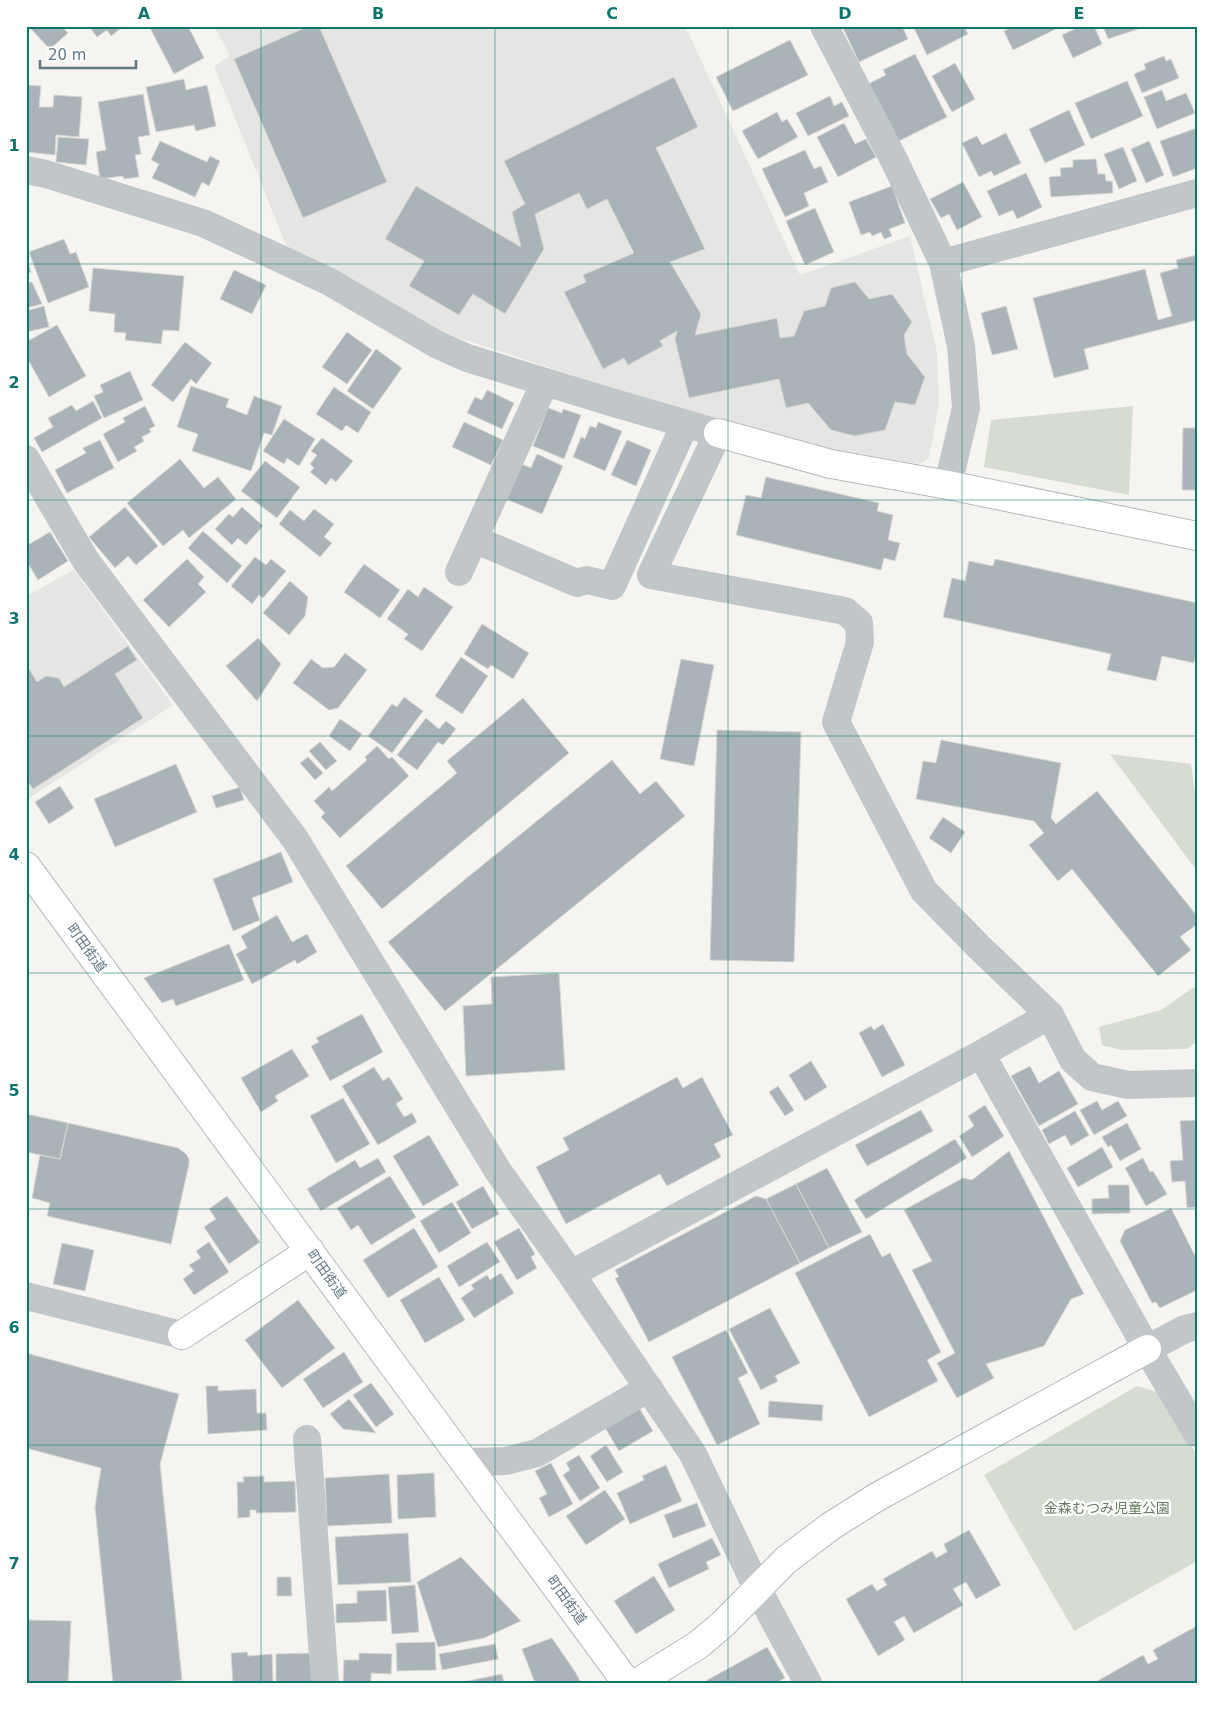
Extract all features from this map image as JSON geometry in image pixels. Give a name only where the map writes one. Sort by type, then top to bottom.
[{"type":"street","points":[[824,26],[896,162],[943,263],[961,346],[966,408],[948,485]]},
{"type":"street","points":[[26,170],[46,174],[203,223],[328,280],[436,344],[467,358],[685,424],[832,464],[948,485],[1197,536]]},
{"type":"street","points":[[943,263],[1197,193]]},
{"type":"street","points":[[458,572],[545,382]]},
{"type":"street","points":[[474,539],[577,583],[587,580],[612,586],[685,424]]},
{"type":"street","points":[[718,433],[651,575],[845,611],[859,622],[860,642],[836,722],[924,891],[1050,1015],[1073,1060],[1092,1077],[1128,1085],[1197,1083]]},
{"type":"street","points":[[26,459],[86,561],[295,839],[498,1171],[571,1274],[693,1454],[757,1588],[808,1683]]},
{"type":"street","name":"町田街道","points":[[26,866],[627,1683]]},
{"type":"street","points":[[571,1274],[1050,1015]]},
{"type":"street","points":[[981,1054],[1147,1349],[1197,1432]]},
{"type":"street","points":[[26,1296],[182,1335],[310,1251]]},
{"type":"street","points":[[637,1683],[698,1645],[723,1624],[786,1560],[831,1526],[877,1497],[1147,1349],[1185,1329],[1197,1326]]},
{"type":"street","points":[[466,1462],[506,1461],[537,1453],[649,1388]]},
{"type":"street","points":[[307,1440],[325,1683]]},
{"type":"shaded area","points":[[214,26],[683,26],[689,34],[800,275],[910,236],[937,352],[939,403],[929,458],[920,464],[831,449],[623,392],[447,334],[287,248],[214,66],[230,56]]},
{"type":"shaded area","points":[[74,570],[173,705],[26,800],[26,596]]},
{"type":"green space","points":[[1133,406],[1129,495],[984,467],[991,420]]},
{"type":"green space","points":[[1110,754],[1191,764],[1197,806],[1197,871]]},
{"type":"green space","points":[[1197,985],[1197,1041],[1187,1049],[1121,1050],[1102,1045],[1099,1027],[1161,1010]]},
{"type":"green space","name":"金森むつみ児童公園","points":[[1137,1386],[1160,1393],[1197,1455],[1197,1561],[1074,1631],[984,1475]]},
{"type":"building","points":[[28,26],[61,26],[68,33],[50,49]]},
{"type":"building","points":[[89,26],[124,26],[111,36],[107,30],[97,37]]},
{"type":"building","points":[[149,26],[188,26],[204,58],[174,74]]},
{"type":"building","points":[[309,26],[319,26],[387,182],[303,218],[234,59]]},
{"type":"building","points":[[847,26],[902,26],[908,39],[859,62],[843,28]]},
{"type":"building","points":[[913,26],[964,26],[968,34],[927,55]]},
{"type":"building","points":[[1015,26],[1062,26],[1013,50],[1004,31]]},
{"type":"building","points":[[1081,26],[1094,26],[1102,44],[1073,58],[1062,35]]},
{"type":"building","points":[[1103,26],[1147,26],[1108,39]]},
{"type":"building","points":[[790,40],[808,75],[733,111],[716,77]]},
{"type":"building","points":[[915,54],[947,117],[897,142],[868,84],[886,75],[883,70]]},
{"type":"building","points":[[1164,56],[1166,61],[1171,59],[1179,78],[1142,93],[1134,74],[1146,69],[1144,64]]},
{"type":"building","points":[[955,63],[975,99],[952,112],[932,76]]},
{"type":"building","points":[[674,77],[698,127],[656,148],[705,249],[670,262],[701,314],[695,335],[777,318],[780,338],[794,336],[804,311],[825,306],[831,288],[855,282],[869,299],[892,294],[912,322],[904,335],[907,354],[925,377],[915,405],[895,402],[885,430],[855,436],[831,430],[808,403],[786,408],[779,379],[689,398],[675,339],[677,331],[660,341],[663,346],[628,365],[624,358],[603,369],[564,292],[586,282],[583,275],[634,253],[607,199],[587,209],[579,193],[535,214],[544,249],[505,314],[473,294],[459,315],[409,286],[424,261],[385,239],[416,186],[521,247],[512,212],[525,204],[504,161]]},
{"type":"building","points":[[184,79],[186,90],[207,85],[216,126],[196,131],[194,125],[156,132],[146,87]]},
{"type":"building","points":[[1127,81],[1143,116],[1091,139],[1075,103]]},
{"type":"building","points":[[26,85],[41,86],[39,107],[53,107],[54,95],[82,97],[79,137],[56,135],[55,155],[26,152]]},
{"type":"building","points":[[1162,90],[1166,101],[1186,93],[1195,113],[1157,129],[1144,97]]},
{"type":"building","points":[[143,94],[150,135],[138,137],[141,154],[135,155],[139,177],[124,179],[123,176],[100,179],[96,152],[106,150],[98,102]]},
{"type":"building","points":[[830,96],[834,106],[842,102],[849,116],[808,136],[796,113]]},
{"type":"building","points":[[1069,110],[1085,145],[1045,163],[1029,129]]},
{"type":"building","points":[[777,112],[782,122],[787,119],[798,137],[758,159],[742,131]]},
{"type":"building","points":[[844,123],[855,144],[866,139],[876,157],[838,177],[817,137]]},
{"type":"building","points":[[1197,128],[1197,168],[1173,177],[1160,141]]},
{"type":"building","points":[[1006,133],[1021,163],[994,176],[991,171],[979,177],[962,143],[977,136],[982,145]]},
{"type":"building","points":[[58,137],[89,139],[86,165],[56,162]]},
{"type":"building","points":[[160,141],[207,162],[210,156],[220,161],[209,186],[202,182],[195,197],[152,178],[159,164],[151,160]]},
{"type":"building","points":[[1149,141],[1164,175],[1146,183],[1131,149]]},
{"type":"building","points":[[1123,147],[1137,181],[1119,189],[1104,154]]},
{"type":"building","points":[[805,150],[814,169],[821,166],[828,182],[804,193],[809,206],[785,217],[762,169]]},
{"type":"building","points":[[1096,159],[1098,174],[1105,174],[1106,181],[1112,181],[1113,193],[1051,197],[1049,177],[1061,176],[1060,168],[1073,167],[1073,160]]},
{"type":"building","points":[[1026,173],[1042,207],[1017,219],[1013,210],[999,216],[987,191]]},
{"type":"building","points":[[963,182],[982,217],[957,230],[949,214],[941,218],[930,199]]},
{"type":"building","points":[[892,186],[905,223],[889,229],[892,236],[884,239],[881,232],[872,236],[870,232],[861,235],[849,202]]},
{"type":"building","points":[[815,208],[834,252],[805,265],[786,221]]},
{"type":"building","points":[[64,239],[70,254],[76,252],[89,287],[48,303],[29,252]]},
{"type":"building","points":[[1197,255],[1197,320],[1084,349],[1089,369],[1054,378],[1033,298],[1145,269],[1158,320],[1172,316],[1160,273],[1178,268],[1176,260]]},
{"type":"building","points":[[26,256],[31,272],[26,274]]},
{"type":"building","points":[[93,268],[184,276],[179,331],[163,330],[161,344],[125,340],[126,333],[114,332],[115,314],[89,311]]},
{"type":"building","points":[[234,270],[266,285],[252,314],[220,299]]},
{"type":"building","points":[[32,282],[42,304],[26,308],[26,283]]},
{"type":"building","points":[[44,306],[49,327],[26,332],[26,311]]},
{"type":"building","points":[[1006,306],[1018,349],[992,355],[981,313]]},
{"type":"building","points":[[57,325],[86,376],[49,397],[26,356],[26,342]]},
{"type":"building","points":[[347,332],[372,350],[347,384],[322,367]]},
{"type":"building","points":[[185,342],[212,363],[196,384],[191,379],[173,402],[151,385]]},
{"type":"building","points":[[376,349],[402,368],[373,409],[347,391]]},
{"type":"building","points":[[130,371],[143,400],[104,418],[94,396],[103,392],[100,385]]},
{"type":"building","points":[[191,386],[229,399],[226,407],[247,415],[254,396],[282,406],[272,435],[264,433],[251,471],[192,451],[198,434],[177,427]]},
{"type":"building","points":[[334,387],[371,412],[358,433],[346,425],[342,431],[316,414]]},
{"type":"building","points":[[487,390],[514,403],[502,429],[467,413],[475,397],[482,400]]},
{"type":"building","points":[[93,401],[102,418],[42,452],[34,438],[53,427],[48,418],[72,405],[76,411]]},
{"type":"building","points":[[145,406],[155,426],[149,429],[151,432],[142,437],[144,441],[134,447],[137,451],[118,462],[103,434],[125,422],[123,418]]},
{"type":"building","points":[[548,408],[562,413],[563,409],[581,415],[564,459],[533,446]]},
{"type":"building","points":[[284,419],[315,439],[299,466],[287,458],[284,464],[263,451]]},
{"type":"building","points":[[464,422],[503,440],[491,465],[452,447]]},
{"type":"building","points":[[598,422],[622,431],[605,471],[573,457],[581,437],[585,439],[590,426],[596,428]]},
{"type":"building","points":[[1183,428],[1197,428],[1197,490],[1182,490]]},
{"type":"building","points":[[322,438],[353,461],[336,482],[331,478],[326,485],[310,472],[314,468],[310,464],[317,455],[311,451]]},
{"type":"building","points":[[100,440],[114,468],[67,493],[55,470],[86,453],[83,448]]},
{"type":"building","points":[[627,440],[651,450],[636,486],[611,475]]},
{"type":"building","points":[[537,454],[563,466],[542,514],[506,499],[521,464],[531,468]]},
{"type":"building","points":[[180,459],[204,488],[218,477],[236,499],[189,538],[183,530],[163,546],[127,503]]},
{"type":"building","points":[[265,461],[300,487],[277,518],[241,491]]},
{"type":"building","points":[[766,477],[879,503],[877,511],[893,515],[888,540],[900,543],[895,561],[884,558],[881,570],[736,535],[746,495],[761,498]]},
{"type":"building","points":[[125,507],[158,546],[136,565],[128,556],[115,568],[89,537]]},
{"type":"building","points":[[242,507],[263,526],[246,545],[238,538],[232,545],[215,529],[229,514],[233,517]]},
{"type":"building","points":[[314,509],[334,524],[324,537],[332,543],[320,557],[279,524],[290,510],[304,521]]},
{"type":"building","points":[[203,531],[242,566],[227,583],[188,548]]},
{"type":"building","points":[[50,532],[68,561],[38,580],[26,560],[26,546]]},
{"type":"building","points":[[255,557],[266,565],[271,559],[286,571],[263,598],[259,595],[252,604],[231,586]]},
{"type":"building","points":[[187,559],[204,577],[198,584],[206,592],[169,627],[143,600]]},
{"type":"building","points":[[995,559],[1197,603],[1197,650],[1194,663],[1162,656],[1156,681],[1107,670],[1111,654],[943,617],[952,578],[965,581],[969,561],[993,566]]},
{"type":"building","points":[[364,564],[400,590],[380,618],[344,592]]},
{"type":"building","points":[[290,581],[308,597],[305,616],[289,635],[263,613]]},
{"type":"building","points":[[424,587],[453,607],[422,651],[404,639],[408,634],[387,619],[408,589],[418,597]]},
{"type":"building","points":[[482,624],[529,653],[513,679],[491,665],[488,669],[464,654]]},
{"type":"building","points":[[258,638],[281,664],[257,701],[226,666]]},
{"type":"building","points":[[128,646],[137,660],[115,674],[143,718],[33,789],[26,779],[26,664],[37,682],[46,676],[59,678],[64,687]]},
{"type":"building","points":[[345,653],[367,670],[338,708],[329,710],[293,683],[311,659],[323,668],[334,667]]},
{"type":"building","points":[[461,657],[488,676],[462,714],[435,696]]},
{"type":"building","points":[[681,659],[714,665],[694,766],[660,759]]},
{"type":"building","points":[[404,697],[423,711],[392,753],[368,736],[392,704],[397,707]]},
{"type":"building","points":[[523,698],[569,753],[382,909],[346,866],[457,773],[447,761]]},
{"type":"building","points":[[426,718],[439,729],[446,721],[456,729],[443,745],[438,742],[417,770],[397,755]]},
{"type":"building","points":[[340,719],[362,734],[350,751],[329,736]]},
{"type":"building","points":[[717,730],[801,732],[794,962],[710,960]]},
{"type":"building","points":[[941,740],[1061,763],[1051,818],[1056,824],[1097,791],[1197,916],[1197,924],[1180,937],[1191,950],[1158,976],[1072,869],[1058,881],[1029,845],[1044,833],[1034,821],[916,799],[923,761],[936,763]]},
{"type":"building","points":[[320,742],[337,761],[326,770],[309,751]]},
{"type":"building","points":[[377,746],[389,759],[392,757],[409,776],[340,838],[321,817],[325,813],[314,801],[329,787],[332,791],[367,760],[365,757]]},
{"type":"building","points":[[308,757],[323,773],[315,780],[300,763]]},
{"type":"building","points":[[612,760],[640,794],[656,781],[685,816],[445,1011],[388,942]]},
{"type":"building","points":[[176,764],[197,812],[115,847],[94,799]]},
{"type":"building","points":[[60,786],[74,808],[49,824],[35,802]]},
{"type":"building","points":[[240,787],[244,800],[216,808],[212,796]]},
{"type":"building","points":[[943,817],[965,832],[951,853],[929,838]]},
{"type":"building","points":[[281,852],[293,882],[252,898],[260,920],[233,931],[213,879]]},
{"type":"building","points":[[277,915],[292,942],[307,934],[317,952],[297,964],[295,960],[252,984],[236,954],[247,948],[241,936]]},
{"type":"building","points":[[229,944],[244,980],[176,1006],[173,999],[162,1003],[144,978]]},
{"type":"building","points":[[559,973],[565,1070],[466,1076],[463,1006],[492,1004],[491,977]]},
{"type":"building","points":[[362,1014],[383,1052],[330,1081],[311,1046],[319,1042],[316,1038]]},
{"type":"building","points":[[883,1024],[905,1065],[882,1077],[859,1033],[871,1026],[874,1030]]},
{"type":"building","points":[[292,1049],[309,1076],[275,1096],[278,1101],[261,1112],[241,1078]]},
{"type":"building","points":[[811,1061],[827,1087],[805,1101],[789,1075]]},
{"type":"building","points":[[1030,1066],[1039,1083],[1059,1071],[1078,1104],[1039,1126],[1011,1076]]},
{"type":"building","points":[[374,1067],[383,1081],[389,1077],[403,1099],[396,1104],[404,1117],[412,1113],[417,1122],[378,1145],[342,1086]]},
{"type":"building","points":[[677,1077],[683,1088],[702,1077],[733,1135],[714,1144],[721,1157],[667,1186],[660,1174],[566,1224],[536,1167],[569,1150],[563,1138]]},
{"type":"building","points":[[778,1086],[794,1110],[785,1116],[769,1092]]},
{"type":"building","points":[[343,1098],[370,1144],[336,1163],[310,1116]]},
{"type":"building","points":[[1097,1101],[1102,1110],[1118,1101],[1127,1116],[1094,1135],[1080,1110]]},
{"type":"building","points":[[985,1105],[1004,1136],[972,1157],[959,1136],[974,1126],[968,1116]]},
{"type":"building","points":[[921,1110],[933,1131],[867,1166],[855,1145]]},
{"type":"building","points":[[1075,1111],[1089,1135],[1071,1146],[1065,1135],[1049,1144],[1042,1130]]},
{"type":"building","points":[[26,1114],[68,1123],[60,1159],[26,1152]]},
{"type":"building","points":[[1197,1120],[1197,1207],[1187,1208],[1185,1181],[1172,1182],[1170,1161],[1183,1160],[1180,1121]]},
{"type":"building","points":[[68,1123],[178,1148],[186,1154],[189,1164],[171,1244],[47,1216],[50,1203],[32,1198],[40,1155],[60,1159]]},
{"type":"building","points":[[1127,1123],[1141,1149],[1120,1161],[1111,1145],[1108,1147],[1102,1137]]},
{"type":"building","points":[[429,1135],[459,1185],[423,1206],[393,1156]]},
{"type":"building","points":[[955,1139],[967,1158],[866,1219],[854,1200]]},
{"type":"building","points":[[1102,1147],[1113,1167],[1078,1187],[1067,1168]]},
{"type":"building","points":[[1009,1151],[1084,1294],[1071,1299],[1044,1346],[986,1364],[994,1378],[957,1398],[937,1363],[955,1353],[912,1270],[932,1261],[904,1210],[963,1178],[972,1180]]},
{"type":"building","points":[[378,1158],[386,1172],[321,1211],[307,1189],[355,1160],[360,1168]]},
{"type":"building","points":[[1143,1158],[1150,1172],[1153,1171],[1167,1194],[1146,1206],[1125,1168]]},
{"type":"building","points":[[827,1168],[862,1232],[829,1248],[796,1184]]},
{"type":"building","points":[[390,1176],[416,1217],[371,1245],[358,1225],[351,1230],[337,1208]]},
{"type":"building","points":[[796,1184],[829,1248],[800,1263],[766,1199]]},
{"type":"building","points":[[1108,1185],[1129,1185],[1130,1213],[1092,1214],[1092,1199],[1109,1198]]},
{"type":"building","points":[[483,1186],[499,1214],[472,1229],[456,1202]]},
{"type":"building","points":[[227,1196],[260,1242],[229,1264],[204,1227],[216,1219],[209,1209]]},
{"type":"building","points":[[756,1196],[766,1199],[800,1263],[649,1342],[615,1278],[619,1277],[615,1270]]},
{"type":"building","points":[[452,1202],[471,1233],[439,1253],[420,1221]]},
{"type":"building","points":[[1171,1208],[1197,1260],[1197,1290],[1160,1308],[1156,1302],[1152,1303],[1120,1241],[1125,1230]]},
{"type":"building","points":[[414,1228],[438,1267],[388,1298],[363,1260]]},
{"type":"building","points":[[519,1228],[535,1254],[531,1257],[537,1268],[517,1280],[494,1242]]},
{"type":"building","points":[[870,1234],[882,1257],[890,1253],[941,1352],[927,1360],[938,1381],[869,1417],[795,1273]]},
{"type":"building","points":[[209,1242],[229,1272],[194,1295],[183,1279],[194,1271],[189,1265],[201,1258],[196,1251]]},
{"type":"building","points":[[487,1242],[500,1262],[459,1287],[447,1266]]},
{"type":"building","points":[[62,1243],[94,1250],[85,1291],[53,1284]]},
{"type":"building","points":[[501,1273],[514,1293],[474,1318],[461,1298],[474,1289],[471,1285],[487,1275],[490,1280]]},
{"type":"building","points":[[439,1277],[465,1320],[425,1343],[400,1300]]},
{"type":"building","points":[[298,1300],[335,1348],[282,1388],[245,1340]]},
{"type":"building","points":[[770,1308],[800,1363],[775,1376],[778,1381],[761,1390],[729,1329]]},
{"type":"building","points":[[726,1330],[748,1373],[738,1378],[760,1424],[717,1445],[672,1357]]},
{"type":"building","points":[[344,1352],[363,1382],[323,1408],[303,1379]]},
{"type":"building","points":[[26,1353],[179,1394],[160,1464],[182,1680],[158,1683],[113,1683],[95,1507],[101,1468],[26,1448]]},
{"type":"building","points":[[371,1383],[394,1414],[376,1427],[353,1395]]},
{"type":"building","points":[[206,1386],[218,1386],[218,1391],[256,1389],[257,1413],[266,1413],[267,1430],[208,1434]]},
{"type":"building","points":[[349,1399],[376,1433],[343,1429],[330,1414]]},
{"type":"building","points":[[769,1401],[823,1405],[822,1421],[768,1417]]},
{"type":"building","points":[[638,1406],[653,1431],[619,1451],[604,1426]]},
{"type":"building","points":[[606,1445],[623,1472],[607,1482],[590,1456]]},
{"type":"building","points":[[579,1455],[600,1488],[580,1501],[563,1475],[570,1470],[566,1463]]},
{"type":"building","points":[[551,1463],[573,1504],[549,1517],[539,1498],[547,1494],[535,1471]]},
{"type":"building","points":[[666,1465],[682,1501],[630,1524],[617,1493],[644,1480],[642,1476]]},
{"type":"building","points":[[434,1473],[436,1517],[398,1519],[397,1475]]},
{"type":"building","points":[[389,1474],[392,1523],[327,1526],[325,1478]]},
{"type":"building","points":[[264,1476],[264,1482],[295,1481],[296,1512],[256,1513],[256,1510],[250,1510],[250,1517],[238,1518],[237,1482],[244,1482],[243,1477]]},
{"type":"building","points":[[605,1490],[625,1519],[586,1545],[566,1516]]},
{"type":"building","points":[[697,1503],[706,1526],[673,1538],[664,1515]]},
{"type":"building","points":[[969,1530],[1001,1585],[976,1599],[966,1582],[953,1589],[963,1605],[914,1633],[904,1616],[894,1622],[905,1640],[878,1656],[846,1599],[872,1584],[877,1591],[887,1585],[883,1579],[932,1551],[936,1558],[947,1552],[944,1544]]},
{"type":"building","points":[[408,1533],[411,1582],[338,1585],[335,1537]]},
{"type":"building","points":[[712,1538],[721,1555],[706,1562],[709,1569],[669,1588],[658,1564]]},
{"type":"building","points":[[461,1557],[521,1621],[484,1638],[438,1647],[417,1582]]},
{"type":"building","points":[[654,1576],[675,1610],[636,1634],[614,1601]]},
{"type":"building","points":[[277,1577],[291,1577],[292,1596],[277,1596]]},
{"type":"building","points":[[415,1585],[419,1632],[392,1634],[388,1587]]},
{"type":"building","points":[[386,1590],[387,1621],[336,1623],[336,1604],[357,1603],[357,1591]]},
{"type":"building","points":[[26,1620],[71,1621],[68,1683],[26,1683]]},
{"type":"building","points":[[1197,1626],[1197,1683],[1094,1683],[1143,1655],[1148,1664],[1158,1659],[1153,1650]]},
{"type":"building","points":[[552,1638],[581,1683],[535,1683],[522,1649]]},
{"type":"building","points":[[435,1642],[436,1670],[397,1671],[396,1643]]},
{"type":"building","points":[[495,1644],[498,1659],[442,1670],[439,1654]]},
{"type":"building","points":[[767,1647],[785,1678],[776,1683],[702,1683]]},
{"type":"building","points":[[247,1652],[248,1656],[272,1654],[273,1683],[233,1683],[231,1653]]},
{"type":"building","points":[[311,1653],[312,1683],[276,1683],[276,1654]]},
{"type":"building","points":[[359,1653],[392,1654],[391,1674],[371,1673],[371,1683],[343,1683],[344,1660],[359,1660]]},
{"type":"building","points":[[502,1674],[504,1683],[458,1683]]}]
